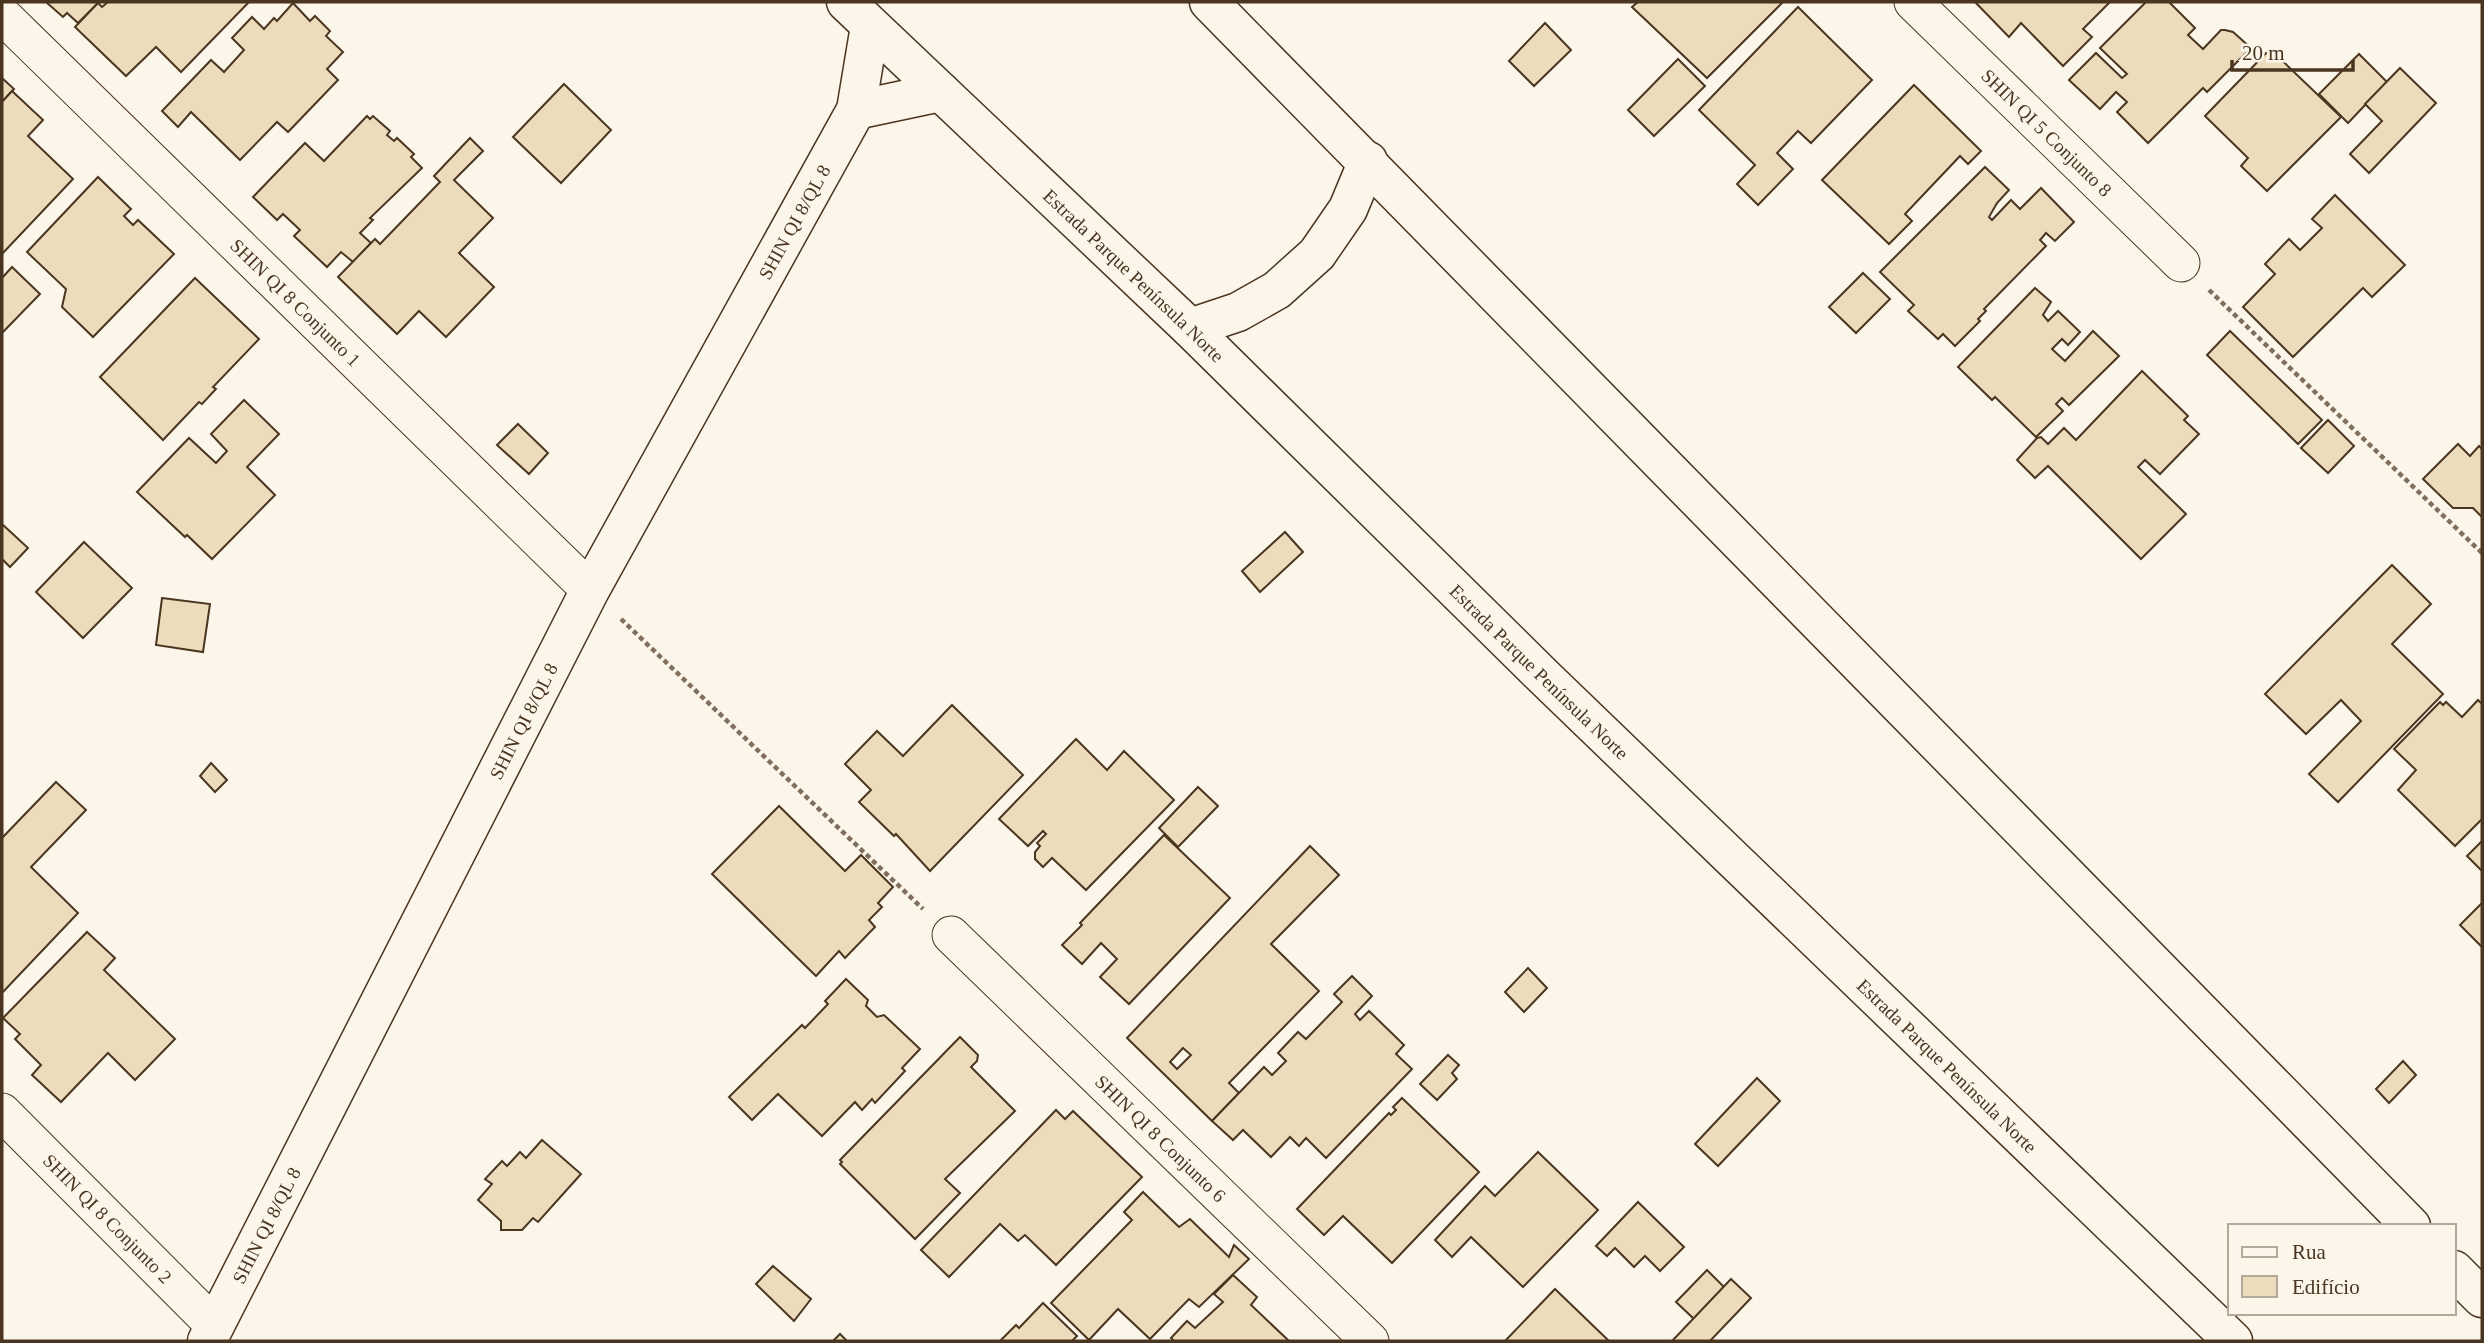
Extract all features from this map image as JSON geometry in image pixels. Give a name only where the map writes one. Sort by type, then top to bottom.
[{"type":"main road","points":[[1209,2],[2409,1224]]},
{"type":"main road","name":"Estrada Parque Península Norte","points":[[858,14],[1190,328],[1544,677],[2233,1341]]},
{"type":"main road","name":"SHIN QI 8/QL 8","points":[[211,1333],[590,590],[856,110],[858,14]]},
{"type":"main road","points":[[856,110],[941,92]]},
{"type":"main road","points":[[1190,328],[1238,312],[1277,290],[1317,254],[1348,209],[1368,161]]},
{"type":"main road","points":[[2456,1272],[2482,1298]]},
{"type":"street","name":"SHIN QI 5 Conjunto 8","points":[[1913,2],[2180,263]]},
{"type":"street","name":"SHIN QI 8 Conjunto 1","points":[[2,15],[590,590]]},
{"type":"street","name":"SHIN QI 8 Conjunto 6","points":[[951,935],[1370,1341]]},
{"type":"street","name":"SHIN QI 8 Conjunto 2","points":[[2,1112],[211,1333]]},
{"type":"path","points":[[2180,263],[2482,553]]},
{"type":"path","points":[[590,590],[951,935]]},
{"type":"building","points":[[46,2],[99,2],[78,23],[67,13],[63,17]]},
{"type":"building","points":[[108,2],[249,2],[181,72],[156,47],[126,76],[75,27],[98,3],[102,7]]},
{"type":"building","points":[[1638,2],[1783,2],[1707,78],[1632,7]]},
{"type":"building","points":[[1975,2],[2110,2],[2083,29],[2092,37],[2063,66],[2021,23],[2009,37]]},
{"type":"building","points":[[2146,2],[2169,2],[2195,28],[2188,35],[2203,49],[2221,30],[2233,32],[2251,48],[2207,92],[2203,88],[2148,143],[2117,112],[2127,102],[2116,92],[2100,109],[2069,80],[2096,53],[2122,78],[2127,74],[2100,48]]},
{"type":"building","points":[[293,3],[310,21],[315,16],[330,31],[326,36],[343,52],[327,69],[338,80],[288,132],[277,122],[240,160],[191,112],[178,127],[162,111],[211,60],[224,72],[244,50],[232,38],[252,17],[264,29],[274,18],[277,21]]},
{"type":"building","points":[[1798,7],[1872,80],[1811,143],[1798,131],[1777,153],[1793,169],[1758,205],[1737,184],[1755,165],[1699,110]]},
{"type":"building","points":[[1545,23],[1571,50],[1534,86],[1509,61]]},
{"type":"building","points":[[2270,49],[2341,117],[2267,191],[2241,166],[2248,158],[2205,116]]},
{"type":"building","points":[[2359,54],[2387,82],[2348,123],[2319,94]]},
{"type":"building","points":[[1678,59],[1705,86],[1654,136],[1628,110]]},
{"type":"building","points":[[2400,68],[2436,103],[2369,173],[2350,154],[2382,121],[2365,104]]},
{"type":"building","points":[[2,78],[14,89],[2,102]]},
{"type":"building","points":[[564,84],[611,130],[561,183],[513,137]]},
{"type":"building","points":[[1914,85],[1981,151],[1968,164],[1960,156],[1905,214],[1912,221],[1889,244],[1822,180]]},
{"type":"building","points":[[12,91],[43,120],[28,136],[73,179],[2,254],[2,102]]},
{"type":"building","points":[[367,116],[370,119],[373,116],[390,131],[387,135],[394,141],[397,138],[414,154],[411,157],[422,168],[370,218],[373,220],[360,233],[371,243],[353,262],[341,252],[327,267],[294,236],[300,230],[283,214],[277,220],[253,197],[305,143],[324,161]]},
{"type":"building","points":[[470,138],[483,151],[454,180],[493,218],[459,253],[494,287],[446,337],[419,311],[397,334],[338,277],[375,239],[380,244],[440,182],[434,176]]},
{"type":"building","points":[[1985,167],[2009,190],[1989,217],[1992,220],[2011,200],[2020,209],[2041,188],[2074,222],[2055,241],[2046,233],[2040,240],[2046,246],[1984,309],[1986,311],[1978,319],[1980,321],[1955,346],[1943,334],[1938,339],[1908,311],[1914,305],[1880,272]]},
{"type":"building","points":[[98,177],[131,209],[124,216],[133,225],[138,220],[174,254],[93,337],[62,307],[66,289],[27,252]]},
{"type":"building","points":[[2335,195],[2405,265],[2372,297],[2363,288],[2293,357],[2243,307],[2275,274],[2265,264],[2289,239],[2300,250],[2322,228],[2312,219]]},
{"type":"building","points":[[12,267],[40,294],[2,333],[2,278]]},
{"type":"building","points":[[1863,273],[1890,299],[1856,333],[1829,307]]},
{"type":"building","points":[[195,278],[259,339],[213,387],[216,389],[202,404],[199,402],[163,440],[100,377]]},
{"type":"building","points":[[2035,288],[2051,302],[2043,315],[2048,321],[2058,311],[2080,332],[2068,345],[2062,339],[2052,349],[2065,361],[2093,331],[2119,356],[2069,405],[2062,398],[2056,404],[2063,411],[2036,437],[1995,397],[1992,400],[1958,367]]},
{"type":"building","points":[[2230,331],[2322,420],[2298,444],[2207,355]]},
{"type":"building","points":[[2142,371],[2188,416],[2184,420],[2199,434],[2160,474],[2145,460],[2138,467],[2186,514],[2141,559],[2048,466],[2035,478],[2017,460],[2037,438],[2041,437],[2048,444],[2064,428],[2076,440]]},
{"type":"building","points":[[244,400],[279,434],[247,467],[275,495],[212,559],[137,492],[189,438],[216,463],[227,451],[211,434]]},
{"type":"building","points":[[2328,420],[2354,446],[2328,473],[2301,448]]},
{"type":"building","points":[[518,424],[548,453],[529,474],[497,445]]},
{"type":"building","points":[[2458,444],[2470,456],[2479,446],[2482,449],[2482,517],[2473,508],[2453,508],[2423,479]]},
{"type":"building","points":[[2,524],[28,548],[10,567],[2,559]]},
{"type":"building","points":[[1285,532],[1303,552],[1260,592],[1242,571]]},
{"type":"building","points":[[84,542],[132,588],[83,638],[36,592]]},
{"type":"building","points":[[2392,565],[2431,604],[2392,644],[2443,694],[2338,802],[2309,774],[2361,721],[2341,700],[2306,734],[2265,694]]},
{"type":"building","points":[[162,598],[210,604],[203,652],[156,645]]},
{"type":"building","points":[[2478,700],[2482,704],[2482,819],[2455,846],[2398,790],[2416,770],[2394,749],[2440,702],[2443,705],[2446,702],[2462,717]]},
{"type":"building","points":[[952,705],[1023,775],[930,871],[896,834],[894,836],[859,802],[871,790],[845,764],[877,731],[903,756]]},
{"type":"building","points":[[1076,739],[1107,770],[1124,751],[1174,800],[1086,890],[1052,858],[1043,867],[1035,859],[1035,852],[1040,846],[1037,843],[1046,834],[1043,831],[1028,846],[999,819]]},
{"type":"building","points":[[211,763],[227,780],[215,792],[200,776]]},
{"type":"building","points":[[56,782],[86,810],[31,867],[78,913],[2,993],[2,838]]},
{"type":"building","points":[[1198,787],[1218,806],[1178,847],[1159,828]]},
{"type":"building","points":[[779,806],[845,871],[861,855],[893,887],[878,903],[882,907],[869,920],[875,927],[845,958],[839,951],[816,976],[712,874]]},
{"type":"building","points":[[1164,835],[1230,898],[1129,1004],[1100,977],[1117,959],[1101,943],[1082,964],[1062,945]]},
{"type":"building","points":[[2482,841],[2482,871],[2467,856]]},
{"type":"building","points":[[1310,846],[1339,875],[1271,944],[1319,991],[1229,1083],[1239,1093],[1212,1121],[1127,1038]],"holes":[[[1183,1048],[1191,1055],[1177,1069],[1170,1062]]]},
{"type":"building","points":[[2482,903],[2482,947],[2460,925]]},
{"type":"building","points":[[87,932],[115,958],[104,970],[175,1039],[135,1080],[108,1053],[61,1102],[32,1075],[41,1065],[15,1039],[20,1034],[3,1018]]},
{"type":"building","points":[[1528,968],[1547,988],[1524,1012],[1505,992]]},
{"type":"building","points":[[1352,976],[1372,996],[1355,1014],[1360,1020],[1369,1011],[1404,1045],[1396,1054],[1412,1069],[1326,1158],[1306,1138],[1299,1146],[1290,1137],[1271,1157],[1243,1130],[1233,1140],[1212,1121],[1264,1067],[1272,1075],[1286,1061],[1278,1053],[1298,1032],[1306,1039],[1342,1002],[1334,994]]},
{"type":"building","points":[[846,979],[868,1000],[866,1006],[877,1017],[884,1015],[920,1049],[902,1068],[905,1071],[875,1103],[872,1099],[862,1110],[855,1102],[822,1136],[778,1094],[752,1120],[729,1097],[802,1025],[805,1028],[828,1004],[825,1001]]},
{"type":"building","points":[[960,1037],[978,1055],[977,1061],[971,1067],[1015,1111],[945,1179],[960,1193],[915,1239],[840,1164],[840,1160]]},
{"type":"building","points":[[1448,1055],[1459,1065],[1452,1073],[1457,1079],[1437,1100],[1420,1084]]},
{"type":"building","points":[[2403,1061],[2416,1075],[2389,1103],[2376,1089]]},
{"type":"building","points":[[1757,1078],[1780,1101],[1718,1166],[1695,1144]]},
{"type":"building","points":[[1402,1098],[1479,1172],[1392,1263],[1343,1216],[1324,1235],[1297,1209],[1389,1113],[1391,1115],[1396,1110],[1393,1107]]},
{"type":"building","points":[[1056,1110],[1065,1119],[1073,1111],[1142,1177],[1056,1265],[1025,1235],[1018,1241],[1000,1224],[949,1277],[921,1250]]},
{"type":"building","points":[[542,1140],[581,1174],[538,1222],[533,1218],[522,1230],[501,1230],[501,1221],[478,1200],[492,1184],[485,1179],[502,1161],[507,1166],[520,1152],[526,1158]]},
{"type":"building","points":[[1538,1152],[1598,1210],[1523,1287],[1471,1237],[1452,1257],[1435,1240],[1485,1186],[1495,1196]]},
{"type":"building","points":[[1143,1192],[1179,1227],[1190,1219],[1229,1257],[1234,1245],[1249,1259],[1199,1307],[1189,1299],[1150,1339],[1118,1309],[1089,1340],[1051,1303],[1132,1220],[1124,1212]]},
{"type":"building","points":[[1638,1202],[1684,1247],[1660,1271],[1645,1256],[1634,1267],[1615,1248],[1607,1256],[1596,1246]]},
{"type":"building","points":[[773,1266],[811,1299],[794,1321],[756,1284]]},
{"type":"building","points":[[1707,1270],[1724,1287],[1694,1319],[1676,1302]]},
{"type":"building","points":[[1233,1275],[1257,1297],[1251,1305],[1289,1341],[1174,1341],[1171,1338],[1187,1321],[1195,1328],[1223,1302],[1214,1294]]},
{"type":"building","points":[[1731,1279],[1751,1298],[1710,1341],[1672,1341]]},
{"type":"building","points":[[1555,1289],[1609,1341],[1505,1341]]},
{"type":"building","points":[[1043,1303],[1077,1336],[1072,1341],[1000,1341],[1016,1325],[1019,1328]]},
{"type":"building","points":[[840,1334],[847,1341],[833,1341]]}]
